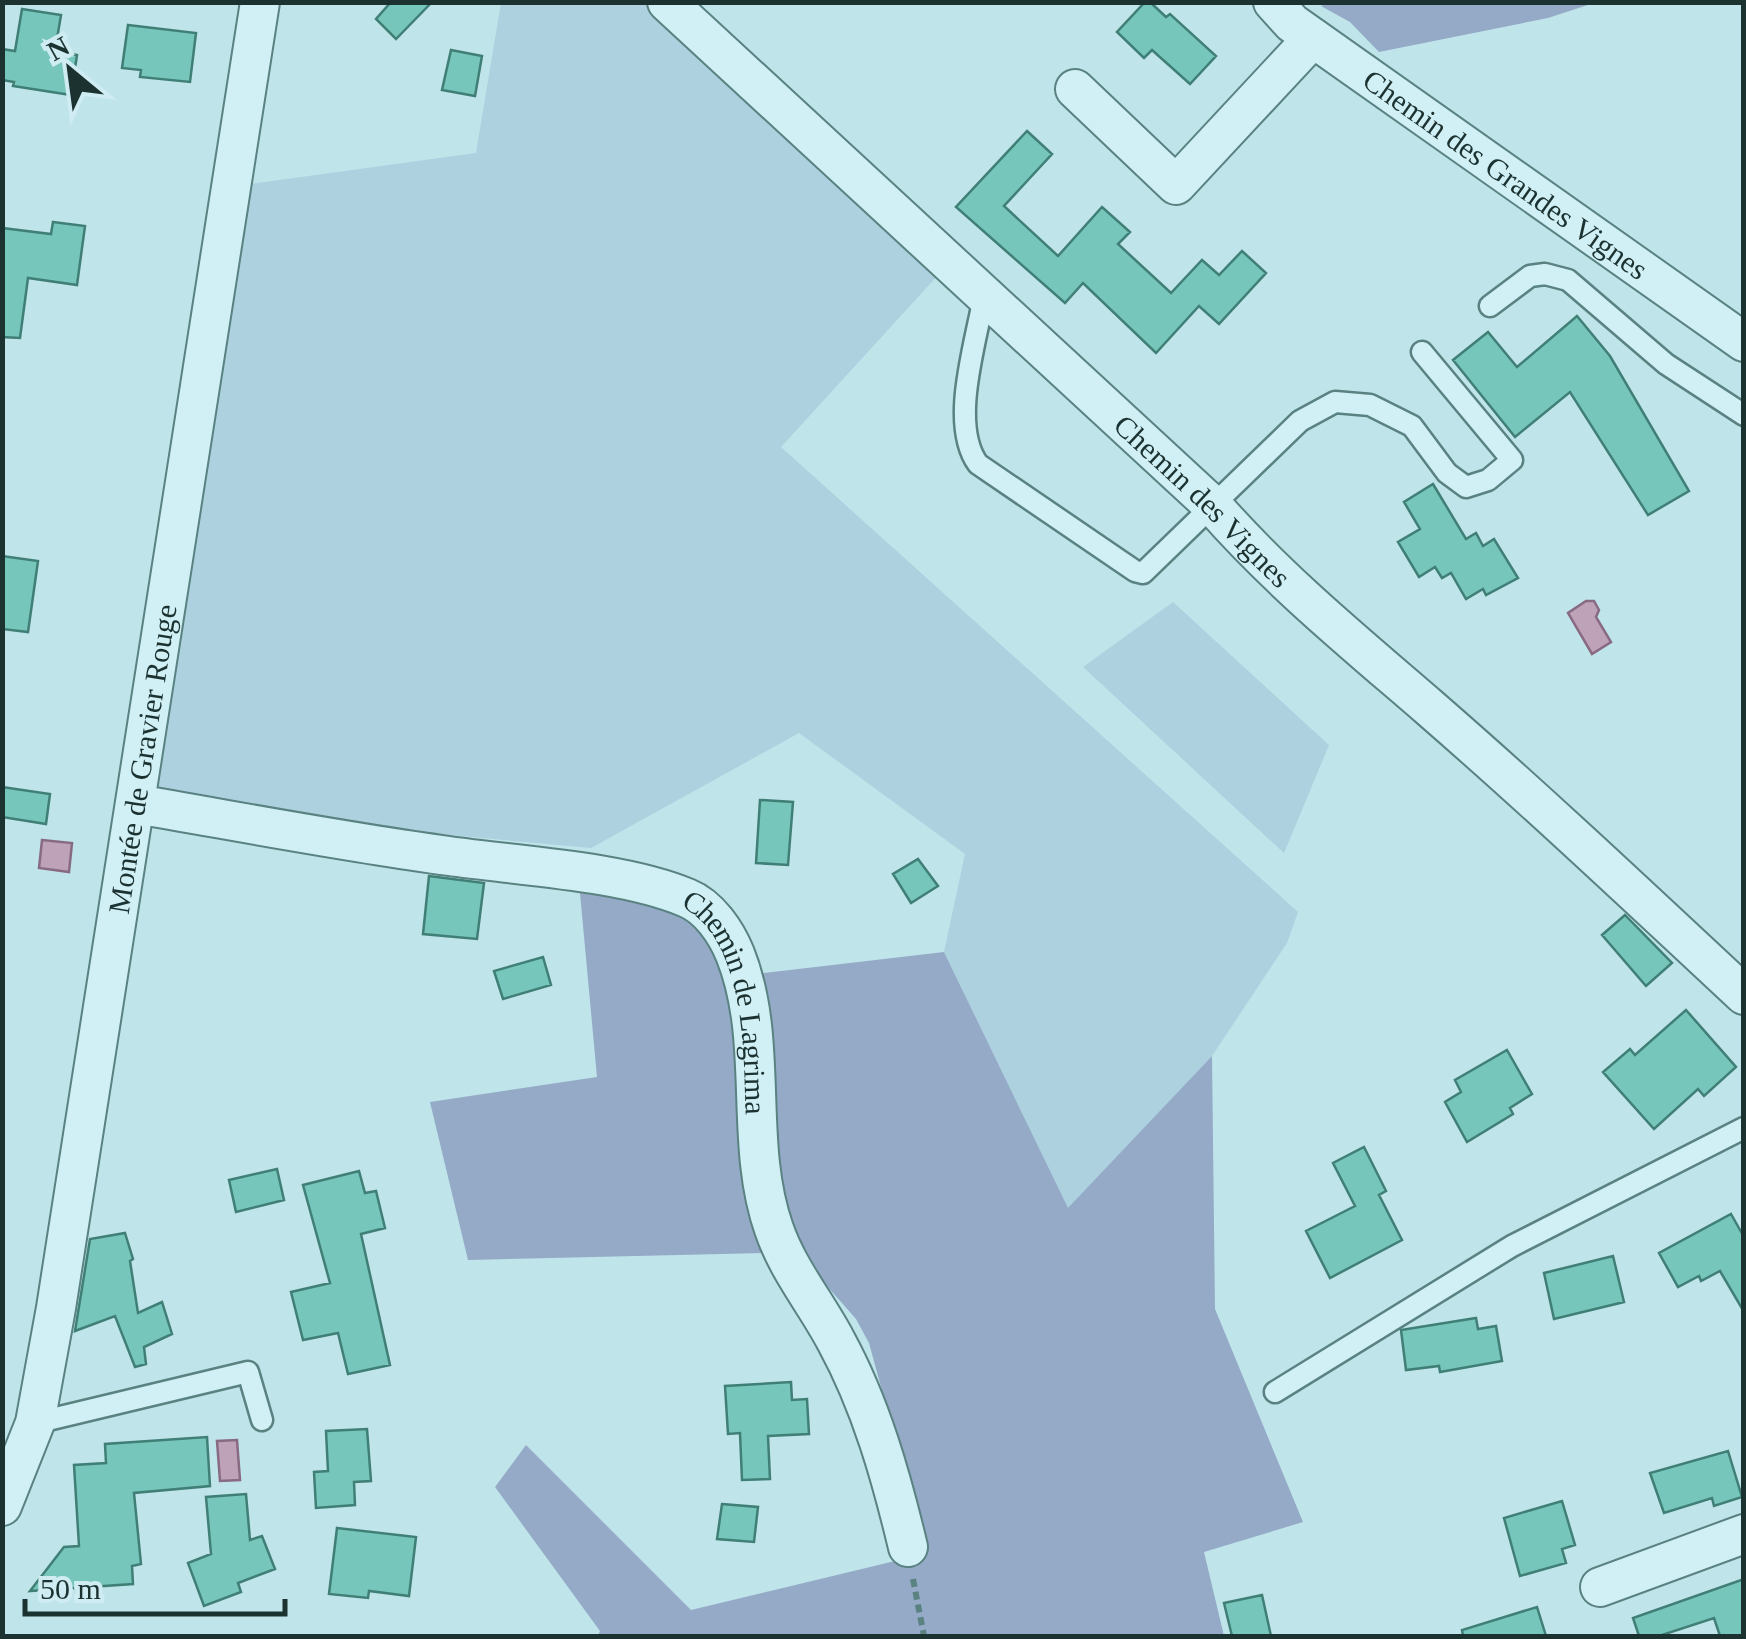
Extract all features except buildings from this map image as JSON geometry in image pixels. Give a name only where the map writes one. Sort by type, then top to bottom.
[{"type":"street","name":"Montée de Gravier Rouge","points":[[2,1506],[34,1423],[56,1308],[260,2]]},
{"type":"street","name":"Chemin des Vignes","points":[[667,2],[1214,507],[1240,537],[1389,676],[1589,850],[1744,994]]},
{"type":"street","name":"Chemin des Grandes Vignes","points":[[1273,2],[1313,38],[1744,342]]},
{"type":"street","points":[[1075,89],[1176,184],[1313,38]]},
{"type":"street","name":"Chemin de Lagrima","points":[[136,804],[382,847],[624,880],[690,898],[720,924],[736,956],[747,1002],[758,1102],[760,1178],[774,1230],[792,1271],[860,1386],[891,1478],[908,1547]]},
{"type":"street","points":[[1600,1587],[1744,1534]]},
{"type":"lane","points":[[1490,306],[1530,276],[1545,274],[1568,280],[1666,364],[1744,415]]},
{"type":"lane","points":[[984,296],[963,420],[969,451],[978,464],[1143,573],[1300,421],[1335,402],[1370,405],[1412,426],[1448,474],[1466,487],[1488,480],[1512,460],[1422,352]]},
{"type":"lane","points":[[1275,1392],[1512,1246],[1744,1128]]},
{"type":"lane","points":[[34,1423],[248,1372],[262,1420]]},
{"type":"path","points":[[908,1547],[924,1636]]},
{"type":"shaded area","points":[[501,3],[645,3],[940,273],[781,447],[1298,912],[1287,943],[1212,1056],[1068,1209],[944,952],[965,854],[799,733],[591,848],[252,817],[148,796],[244,185],[476,153]]},
{"type":"shaded area","points":[[1594,3],[1548,18],[1379,52],[1350,22],[1321,6]]},
{"type":"shaded area","points":[[1586,601],[1594,601],[1599,610],[1596,617],[1611,642],[1592,654],[1568,613]]},
{"type":"shaded area","points":[[1173,602],[1329,745],[1284,853],[1083,667]]},
{"type":"shaded area","points":[[42,840],[72,843],[69,872],[39,868]]},
{"type":"shaded area","points":[[580,893],[676,905],[721,944],[754,1201],[768,1253],[468,1260],[430,1102],[597,1077]]},
{"type":"shaded area","points":[[944,952],[1068,1208],[1212,1056],[1215,1309],[1303,1522],[1204,1552],[1224,1636],[598,1636],[600,1631],[495,1487],[526,1445],[691,1610],[895,1561],[921,1533],[869,1343],[856,1319],[812,1269],[791,1229],[775,1183],[756,974]]},
{"type":"shaded area","points":[[237,1440],[240,1480],[220,1481],[217,1441]]}]
